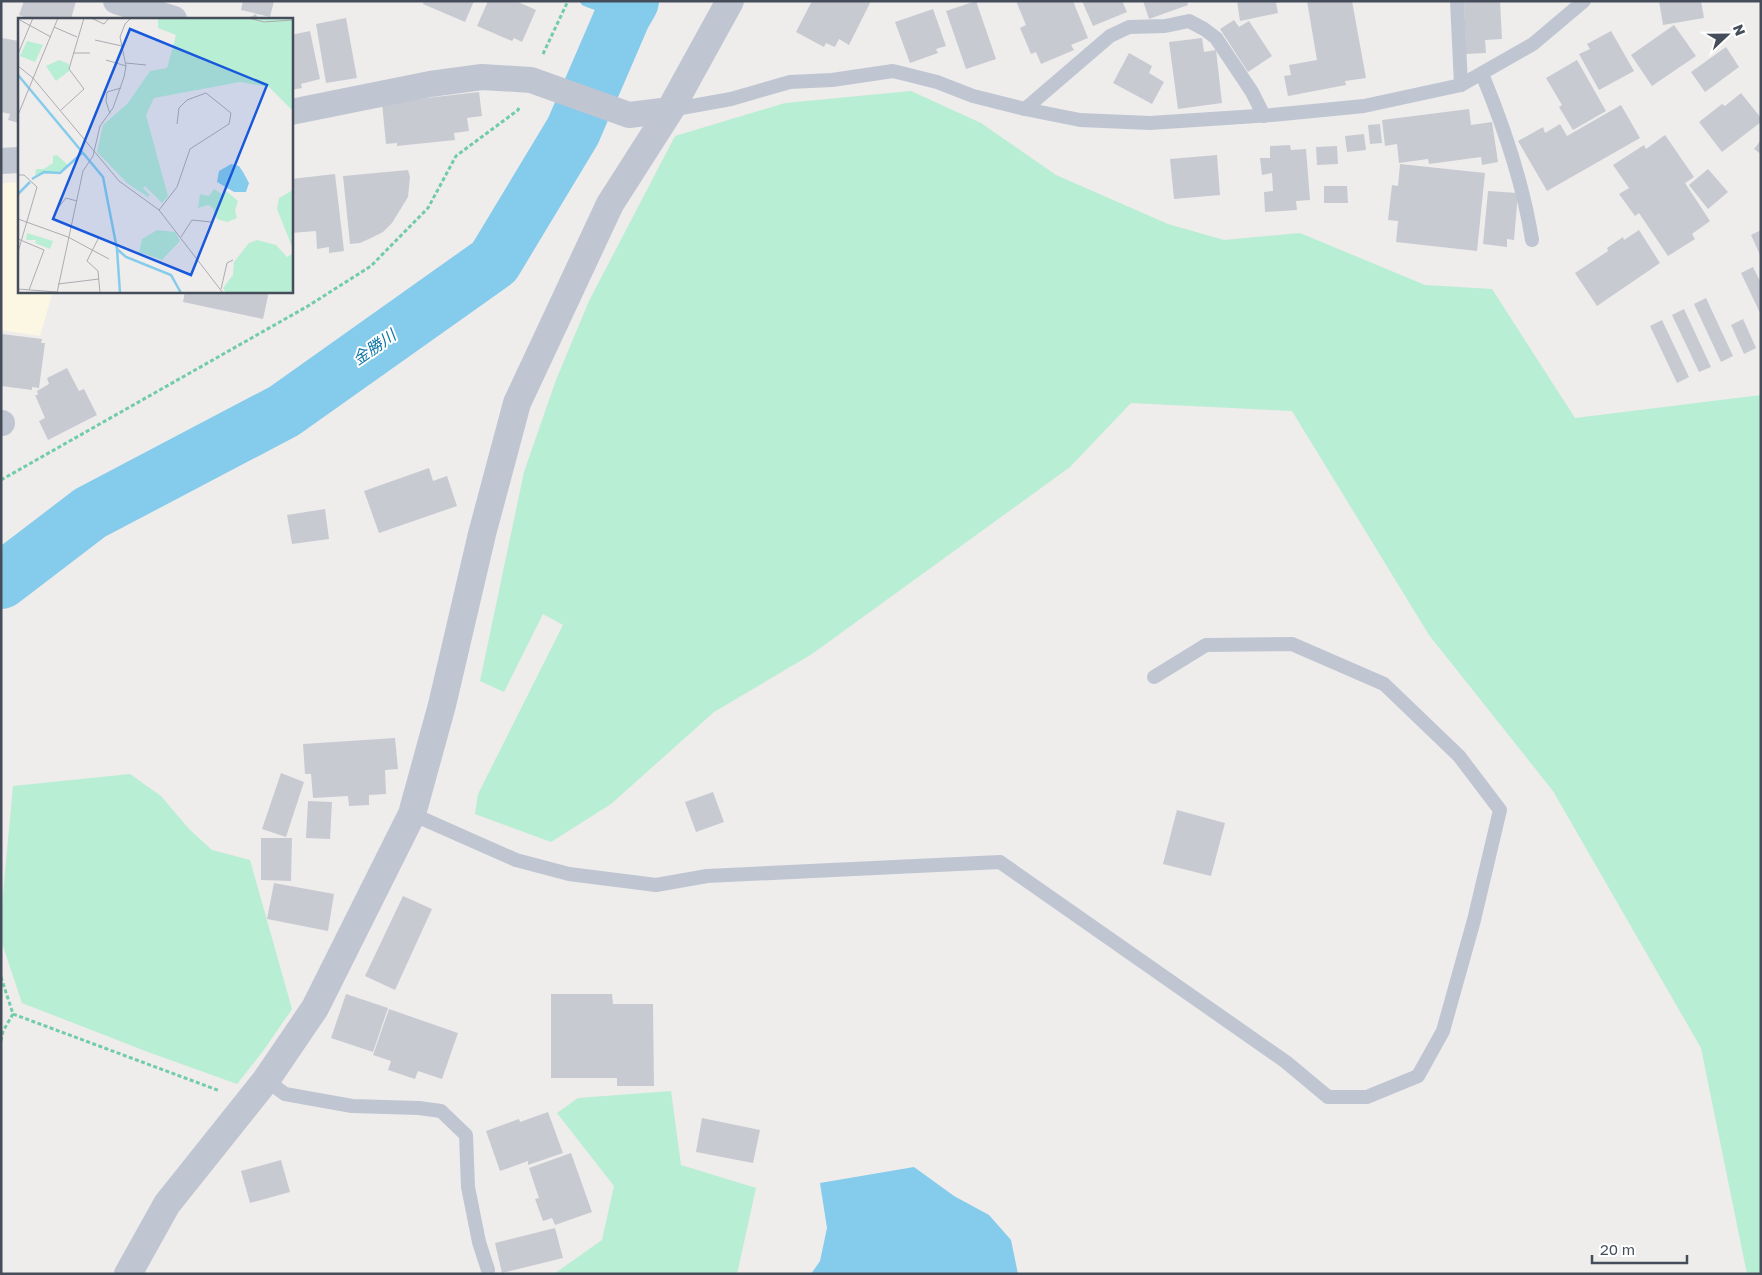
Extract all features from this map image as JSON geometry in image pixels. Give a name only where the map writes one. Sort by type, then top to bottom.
[{"type":"street","points":[[116,1],[171,18]]},
{"type":"street","points":[[180,18],[185,1]]},
{"type":"street","points":[[128,1274],[167,1204],[266,1080],[315,1008],[412,814],[442,705],[482,534],[517,403],[610,204],[670,110],[730,1]]},
{"type":"street","points":[[292,112],[430,84],[482,77],[531,80],[629,115],[670,110]]},
{"type":"street","points":[[1,162],[18,160]]},
{"type":"lane","points":[[1457,1],[1461,85]]},
{"type":"lane","points":[[670,110],[731,99],[790,82],[832,80],[894,71],[937,82],[973,96],[1080,120],[1150,123],[1264,116],[1364,106],[1461,85],[1533,44],[1584,1]]},
{"type":"lane","points":[[1025,109],[1110,36],[1129,26],[1166,26],[1189,21],[1216,38],[1252,92],[1264,116]]},
{"type":"lane","points":[[1482,74],[1513,155],[1532,240]]},
{"type":"lane","points":[[412,814],[516,860],[568,874],[656,885],[706,876],[1000,862],[1286,1062],[1328,1097],[1367,1097],[1418,1076],[1443,1031],[1474,920],[1500,810],[1459,756],[1384,684],[1292,644],[1206,645],[1154,677]]},
{"type":"lane","points":[[266,1080],[285,1094],[352,1106],[419,1108],[441,1111],[466,1136],[468,1187],[479,1242],[488,1270]]},
{"type":"path","points":[[565,9],[568,1]]},
{"type":"path","points":[[1,480],[308,306],[370,266],[428,208],[456,156],[518,110]]},
{"type":"path","points":[[1,977],[13,1014],[3,1031],[1,1041]]},
{"type":"path","points":[[13,1014],[248,1102]]},
{"type":"shaded area","points":[[18,182],[18,292],[53,292],[40,336],[1,330],[1,183]]},
{"type":"green space","points":[[911,91],[981,123],[1056,175],[1168,224],[1224,240],[1300,233],[1425,285],[1492,289],[1575,418],[1761,395],[1761,1274],[1747,1274],[1701,1048],[1553,791],[1429,635],[1292,411],[1131,403],[1070,467],[812,654],[714,712],[611,804],[551,842],[475,814],[478,794],[563,625],[543,614],[504,692],[480,681],[524,472],[556,380],[589,301],[675,136],[785,103]]},
{"type":"green space","points":[[130,774],[161,796],[189,829],[212,850],[250,860],[292,1009],[237,1084],[22,1003],[1,940],[1,916],[13,786]]},
{"type":"green space","points":[[671,1091],[681,1165],[756,1188],[737,1274],[554,1274],[602,1240],[614,1186],[557,1113],[578,1098]]},
{"type":"water","points":[[914,1167],[954,1196],[989,1215],[1011,1240],[1018,1274],[811,1274],[820,1261],[827,1228],[820,1183]]},
{"type":"building","points":[[24,1],[76,1],[71,18],[26,18],[19,15]]},
{"type":"building","points":[[243,1],[274,1],[270,17],[241,10]]},
{"type":"building","points":[[424,1],[474,1],[465,22],[423,4]]},
{"type":"building","points":[[488,1],[516,1],[536,10],[522,42],[514,38],[512,41],[477,26]]},
{"type":"building","points":[[812,1],[871,1],[849,45],[839,39],[835,47],[826,43],[824,47],[796,32]]},
{"type":"building","points":[[976,1],[996,59],[966,69],[946,11]]},
{"type":"building","points":[[1016,1],[1073,1],[1088,38],[1071,45],[1074,50],[1041,64],[1036,52],[1031,54],[1020,28],[1026,25]]},
{"type":"building","points":[[1082,1],[1122,1],[1127,12],[1093,26]]},
{"type":"building","points":[[1143,1],[1187,1],[1188,5],[1149,19]]},
{"type":"building","points":[[1237,1],[1281,2],[1276,3],[1278,13],[1240,21]]},
{"type":"building","points":[[1307,1],[1352,1],[1366,78],[1345,81],[1346,85],[1288,96],[1284,76],[1291,75],[1289,65],[1317,60]]},
{"type":"building","points":[[1464,1],[1500,1],[1502,39],[1485,40],[1486,53],[1466,54]]},
{"type":"building","points":[[1659,1],[1701,1],[1704,18],[1663,25]]},
{"type":"building","points":[[933,9],[946,46],[936,49],[938,53],[910,63],[895,22]]},
{"type":"building","points":[[256,14],[258,18],[248,18]]},
{"type":"building","points":[[346,18],[357,78],[326,83],[316,24]]},
{"type":"building","points":[[1234,20],[1239,27],[1249,21],[1272,56],[1248,72],[1220,29]]},
{"type":"building","points":[[1674,25],[1696,56],[1652,86],[1631,55]]},
{"type":"building","points":[[310,31],[320,79],[301,84],[302,88],[292,90],[292,35]]},
{"type":"building","points":[[1611,31],[1634,71],[1599,90],[1579,54],[1590,49],[1587,44]]},
{"type":"building","points":[[2,38],[18,41],[18,123],[8,120],[10,114],[1,112]]},
{"type":"building","points":[[1202,38],[1204,52],[1216,50],[1222,103],[1178,109],[1169,42]]},
{"type":"building","points":[[1726,47],[1739,67],[1705,92],[1691,72]]},
{"type":"building","points":[[1129,53],[1152,66],[1149,73],[1164,82],[1152,104],[1113,83]]},
{"type":"building","points":[[1577,60],[1606,111],[1573,130],[1559,107],[1562,105],[1546,78]]},
{"type":"building","points":[[479,92],[482,116],[467,118],[469,131],[454,133],[455,140],[397,146],[397,143],[386,144],[382,103]]},
{"type":"building","points":[[1741,93],[1761,118],[1761,122],[1722,152],[1699,122],[1722,104],[1725,106]]},
{"type":"building","points":[[1621,105],[1640,138],[1547,191],[1518,141],[1543,127],[1545,133],[1560,124],[1567,136]]},
{"type":"building","points":[[1469,109],[1471,125],[1492,122],[1498,162],[1482,165],[1481,157],[1429,164],[1428,159],[1399,163],[1397,144],[1385,146],[1382,120]]},
{"type":"building","points":[[1380,124],[1382,143],[1370,144],[1368,125]]},
{"type":"building","points":[[1364,134],[1366,150],[1347,152],[1345,136]]},
{"type":"building","points":[[1665,135],[1694,177],[1685,183],[1710,221],[1692,234],[1695,239],[1668,256],[1639,213],[1635,216],[1619,194],[1629,188],[1613,165],[1644,145],[1646,149]]},
{"type":"building","points":[[1761,140],[1761,154],[1754,149]]},
{"type":"building","points":[[1290,145],[1291,150],[1306,149],[1310,200],[1296,201],[1297,210],[1265,212],[1264,192],[1273,191],[1272,173],[1262,175],[1260,158],[1270,158],[1270,146]]},
{"type":"building","points":[[1337,146],[1338,164],[1317,165],[1316,147]]},
{"type":"building","points":[[1217,155],[1220,195],[1174,199],[1170,159]]},
{"type":"building","points":[[1400,164],[1485,173],[1477,251],[1396,242],[1398,221],[1388,220],[1392,185],[1398,186]]},
{"type":"building","points":[[1708,169],[1728,192],[1708,209],[1689,185]]},
{"type":"building","points":[[408,170],[410,177],[408,197],[392,223],[383,232],[371,238],[360,243],[350,244],[343,176]]},
{"type":"building","points":[[335,174],[344,251],[329,253],[329,247],[317,249],[316,231],[292,233],[292,179]]},
{"type":"building","points":[[1324,186],[1347,186],[1348,203],[1324,203]]},
{"type":"building","points":[[1488,191],[1518,193],[1514,240],[1507,239],[1507,247],[1483,244]]},
{"type":"building","points":[[1639,230],[1660,263],[1597,306],[1575,273],[1608,251],[1607,248],[1623,237],[1624,240]]},
{"type":"building","points":[[1761,230],[1761,257],[1751,235]]},
{"type":"building","points":[[1753,267],[1761,283],[1761,315],[1741,273]]},
{"type":"building","points":[[185,292],[269,292],[263,319],[183,302]]},
{"type":"building","points":[[1706,298],[1733,356],[1721,362],[1694,304]]},
{"type":"building","points":[[1684,309],[1711,367],[1699,372],[1672,315]]},
{"type":"building","points":[[1743,319],[1756,348],[1744,354],[1731,325]]},
{"type":"building","points":[[1662,320],[1689,377],[1677,383],[1650,326]]},
{"type":"building","points":[[2,334],[42,339],[41,343],[45,343],[39,388],[32,387],[32,390],[1,386]]},
{"type":"building","points":[[67,368],[79,391],[84,389],[97,415],[48,440],[39,421],[45,418],[35,395],[38,395],[37,391],[49,384],[47,378]]},
{"type":"building","points":[[429,468],[433,481],[447,476],[457,506],[379,533],[364,491]]},
{"type":"building","points":[[325,509],[329,539],[292,544],[287,515]]},
{"type":"building","points":[[395,738],[398,769],[385,770],[386,794],[369,795],[369,805],[349,806],[348,796],[313,798],[311,774],[305,774],[303,744]]},
{"type":"building","points":[[281,773],[304,782],[286,837],[262,829]]},
{"type":"building","points":[[713,792],[724,822],[696,832],[685,802]]},
{"type":"building","points":[[308,801],[332,802],[330,839],[306,838]]},
{"type":"building","points":[[1177,810],[1225,823],[1211,876],[1163,864]]},
{"type":"building","points":[[261,838],[292,838],[291,881],[261,880]]},
{"type":"building","points":[[274,883],[334,894],[328,931],[267,919]]},
{"type":"building","points":[[403,896],[432,909],[395,990],[365,976]]},
{"type":"building","points":[[346,994],[388,1008],[373,1052],[331,1038]]},
{"type":"building","points":[[551,994],[612,994],[613,1004],[653,1004],[654,1086],[617,1086],[617,1078],[551,1078]]},
{"type":"building","points":[[389,1009],[458,1033],[442,1079],[418,1071],[415,1079],[388,1070],[391,1061],[373,1055]]},
{"type":"building","points":[[548,1112],[563,1153],[528,1165],[528,1161],[500,1171],[486,1131],[519,1119],[520,1122]]},
{"type":"building","points":[[702,1118],[760,1130],[753,1163],[696,1152]]},
{"type":"building","points":[[571,1153],[592,1212],[555,1225],[552,1218],[543,1221],[535,1199],[539,1198],[529,1168]]},
{"type":"building","points":[[281,1160],[290,1192],[250,1203],[241,1171]]},
{"type":"building","points":[[555,1228],[563,1258],[502,1273],[495,1243]]},
{"type":"waterway","points":[[585,1],[623,15]]},
{"type":"waterway","name":"金勝川","points":[[1,581],[90,513],[284,411],[494,262],[573,131],[623,15],[631,1]]}]
